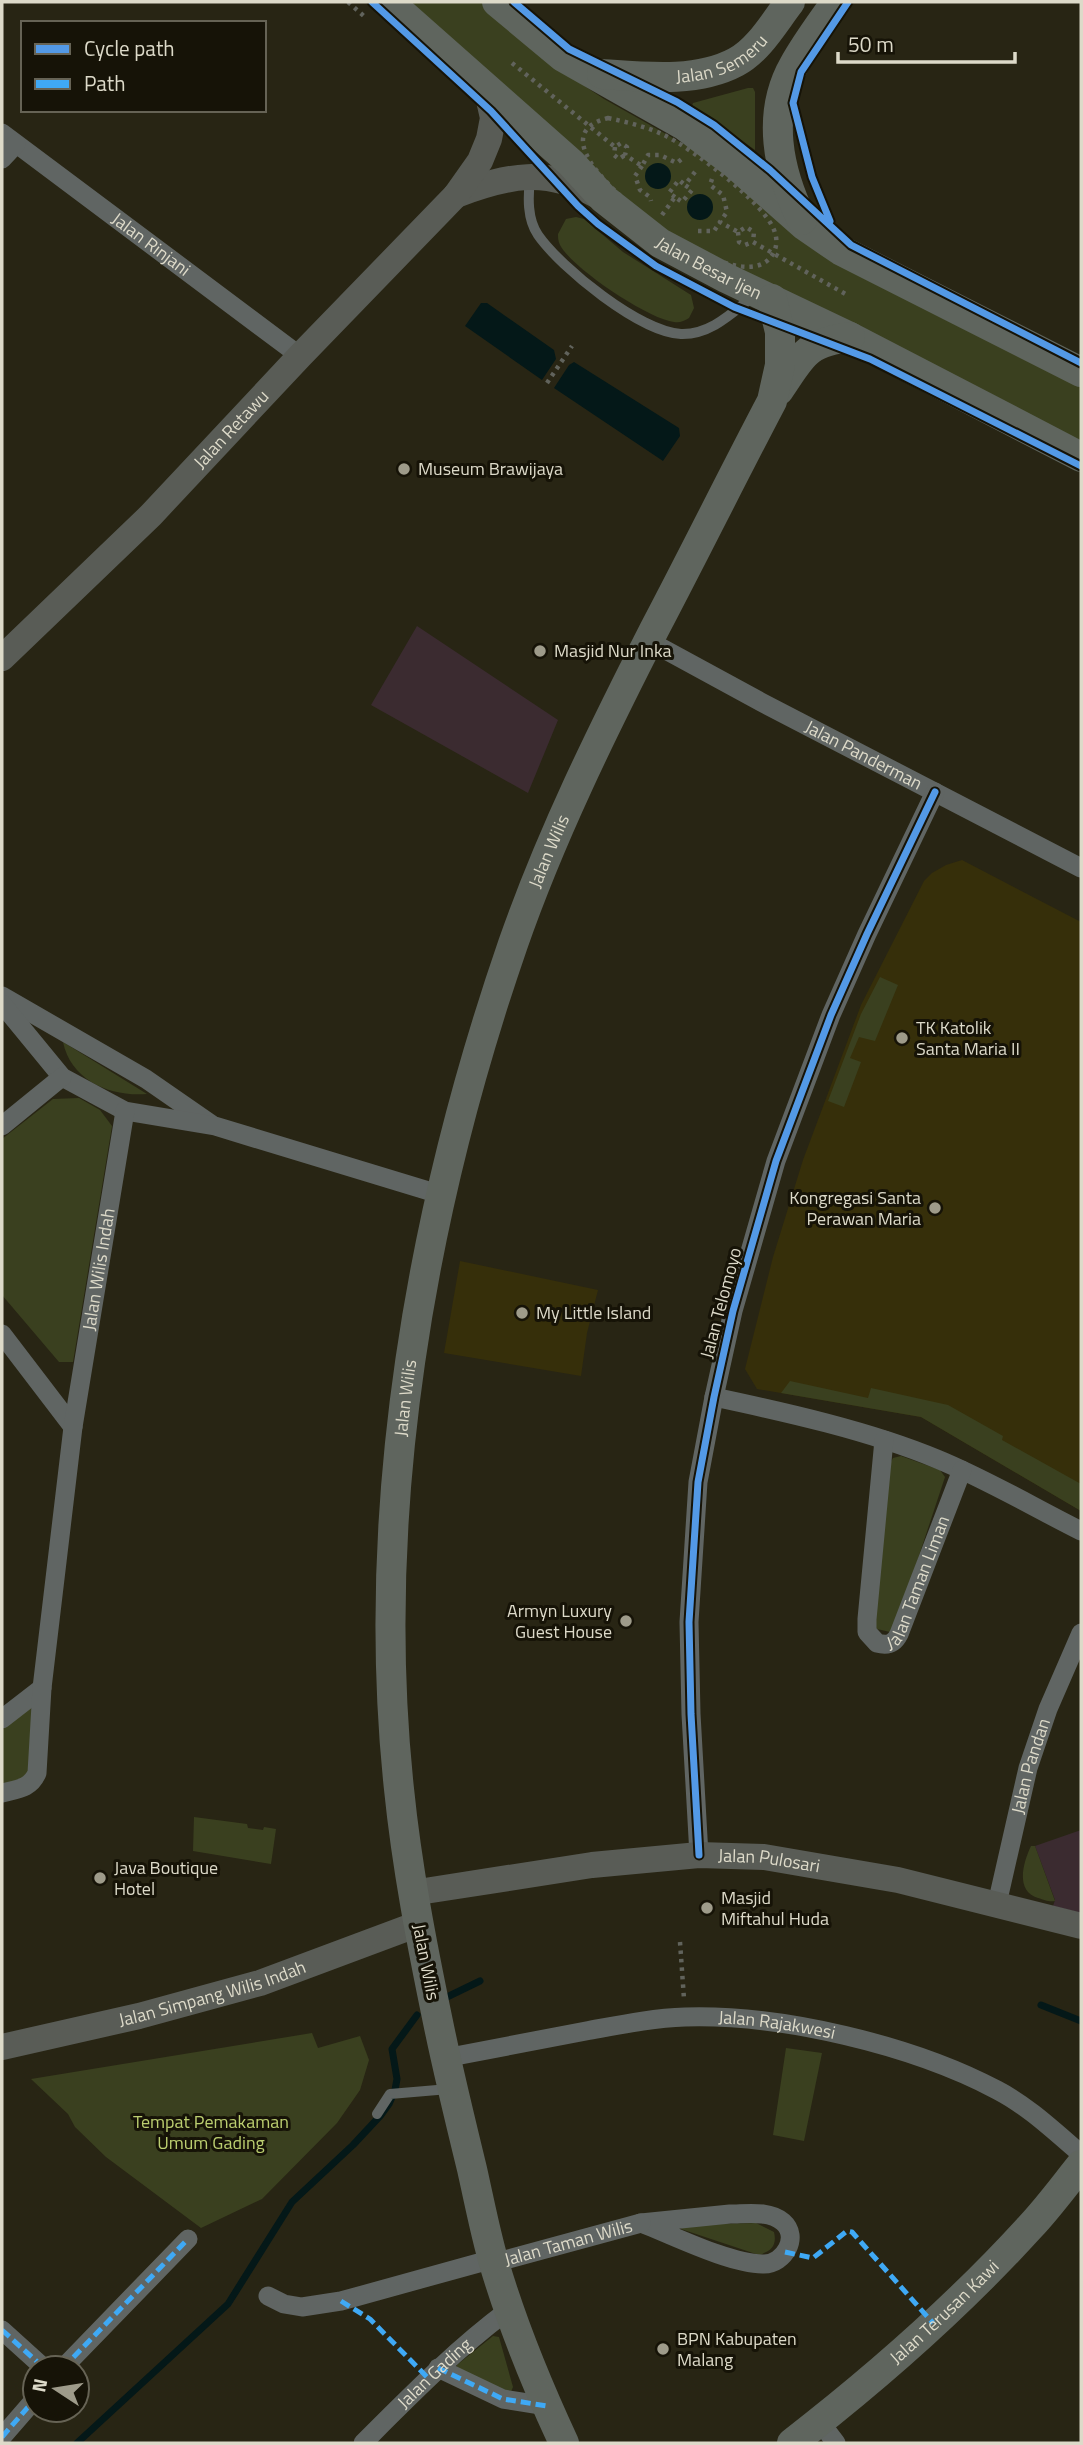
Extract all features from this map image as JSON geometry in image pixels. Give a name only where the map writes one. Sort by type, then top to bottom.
[{"type":"main road","points":[[497,2],[563,57],[685,126],[735,164],[805,226],[853,258],[1081,372]]},
{"type":"main road","name":"Jalan Semeru","points":[[592,74],[675,76],[709,72],[737,62],[759,42],[790,2]]},
{"type":"main road","points":[[805,226],[787,186],[779,150],[777,112],[793,65],[836,2]]},
{"type":"main road","name":"Jalan Besar Ijen","points":[[378,10],[486,87],[571,163],[604,199],[660,243],[850,337],[1081,457]]},
{"type":"main road","name":"Jalan Retawu","points":[[2,658],[151,515],[456,195],[480,161],[489,139],[493,118],[486,87]]},
{"type":"main road","name":"Jalan Retawu","points":[[456,195],[494,180],[531,176],[569,182],[604,199]]},
{"type":"main road","name":"Jalan Wilis","points":[[765,296],[780,332],[780,365],[772,401]]},
{"type":"main road","name":"Jalan Wilis","points":[[564,2443],[547,2406],[493,2261],[445,2058],[412,1893],[398,1787],[393,1689],[392,1580],[397,1477],[409,1374],[424,1280],[460,1120],[514,942],[554,840],[599,738],[772,401],[802,357],[815,345],[850,337]]},
{"type":"main road","name":"Jalan Pulosari","points":[[412,1893],[592,1865],[699,1855],[764,1857],[849,1871],[1081,1926]]},
{"type":"main road","name":"Jalan Simpang Wilis Indah","points":[[2,2047],[139,2016],[260,1983],[418,1924]]},
{"type":"main road","name":"Jalan Terusan Kawi","points":[[792,2443],[828,2432],[895,2358],[1031,2226],[1081,2165]]},
{"type":"street","points":[[2,159],[9,139]]},
{"type":"street","name":"Jalan Rinjani","points":[[9,139],[300,356]]},
{"type":"street","name":"Jalan Panderman","points":[[649,641],[1081,868]]},
{"type":"street","name":"Jalan Telomoyo","points":[[699,1855],[689,1622],[698,1482],[713,1397],[733,1311],[776,1161],[831,1016],[935,792]]},
{"type":"street","points":[[2,996],[155,1085],[215,1126]]},
{"type":"street","points":[[2,1004],[62,1077],[125,1111],[215,1126],[442,1195]]},
{"type":"street","points":[[2,1126],[62,1077]]},
{"type":"street","name":"Jalan Wilis Indah","points":[[2,1793],[28,1787],[37,1773],[42,1688],[73,1427],[125,1111]]},
{"type":"street","points":[[2,1334],[73,1427]]},
{"type":"street","points":[[713,1397],[884,1440],[962,1470],[1081,1531]]},
{"type":"street","name":"Jalan Taman Liman","points":[[884,1440],[867,1619],[867,1632],[877,1643],[895,1642],[899,1634],[962,1470]]},
{"type":"street","name":"Jalan Pandan","points":[[997,1904],[1028,1768],[1048,1709],[1081,1633]]},
{"type":"street","points":[[2,1718],[42,1688]]},
{"type":"street","name":"Jalan Rajakwesi","points":[[445,2058],[642,2021],[685,2017],[726,2018],[790,2025],[845,2036],[963,2074],[1027,2109],[1081,2154]]},
{"type":"street","name":"Jalan Taman Wilis","points":[[268,2296],[284,2304],[302,2307],[341,2301],[641,2222],[730,2214],[769,2215],[784,2222],[790,2235],[789,2247],[779,2259],[766,2264],[745,2262],[641,2222]]},
{"type":"street","points":[[77,2354],[188,2239]]},
{"type":"street","name":"Jalan Gading","points":[[363,2443],[438,2368],[510,2309]]},
{"type":"street","points":[[2,2330],[29,2354]]},
{"type":"street","points":[[438,2368],[503,2399],[547,2406]]},
{"type":"street","points":[[2,2437],[21,2415]]},
{"type":"lane","points":[[531,176],[528,198],[537,234],[574,274],[642,321],[666,331],[683,334],[706,329],[765,296]]},
{"type":"lane","points":[[377,2114],[390,2094],[453,2089]]},
{"type":"path","points":[[348,2],[378,10]]},
{"type":"path","points":[[512,63],[615,147],[621,143],[627,148],[625,155],[642,166]]},
{"type":"path","points":[[608,118],[623,121],[659,133],[686,148],[713,167],[764,215],[775,231],[773,254],[758,266],[738,267],[701,253],[667,233],[608,186],[598,173],[587,157],[584,146],[584,137],[589,127],[608,118]]},
{"type":"path","points":[[670,220],[648,205],[650,197],[640,190],[635,176],[649,155],[660,155],[677,163],[682,157],[713,178],[710,185],[723,195],[727,212],[714,231],[699,232],[692,228]]},
{"type":"path","points":[[685,185],[692,176]]},
{"type":"path","points":[[679,180],[692,190],[682,202],[676,197],[669,193],[679,180]]},
{"type":"path","points":[[670,204],[676,197]]},
{"type":"path","points":[[720,222],[738,232]]},
{"type":"path","points":[[738,232],[746,227],[754,233],[752,242]]},
{"type":"path","points":[[738,232],[739,242],[745,245],[752,242]]},
{"type":"path","points":[[752,242],[849,296]]},
{"type":"path","points":[[547,383],[572,346]]},
{"type":"path","points":[[680,1942],[685,2017]]},
{"type":"shaded area","points":[[658,163],[667,167],[671,176],[667,185],[658,189],[649,185],[645,176],[649,167]]},
{"type":"shaded area","points":[[700,194],[709,198],[713,207],[709,216],[700,220],[691,216],[687,207],[691,198]]},
{"type":"shaded area","points":[[481,303],[487,303],[554,350],[556,359],[542,380],[465,326]]},
{"type":"shaded area","points":[[574,362],[679,428],[680,436],[663,461],[554,388],[569,365]]},
{"type":"shaded area","points":[[417,626],[558,720],[528,793],[371,705]]},
{"type":"shaded area","name":"Kongregasi Santa Perawan Maria","points":[[962,860],[1081,922],[1081,1511],[921,1417],[757,1389],[745,1369],[773,1257],[803,1160],[861,1005],[924,881],[946,865]]},
{"type":"shaded area","name":"My Little Island","points":[[460,1261],[598,1290],[587,1333],[581,1376],[444,1353]]},
{"type":"shaded area","points":[[1081,1830],[1081,1913],[1053,1906],[1055,1900],[1035,1846]]},
{"type":"green space","points":[[401,2],[482,2],[565,73],[604,99],[689,147],[1081,386],[1081,446],[662,232]]},
{"type":"green space","points":[[753,88],[755,92],[755,150],[692,106],[693,103]]},
{"type":"green space","points":[[566,219],[584,219],[623,252],[691,295],[694,308],[689,318],[674,322],[647,312],[594,279],[579,266],[567,255],[558,238]]},
{"type":"green space","points":[[880,977],[898,985],[875,1041],[859,1037],[850,1058],[861,1062],[844,1107],[828,1101],[861,1014]]},
{"type":"green space","points":[[63,1042],[147,1094],[120,1093],[94,1084],[74,1067]]},
{"type":"green space","points":[[79,1098],[100,1110],[112,1126],[73,1362],[59,1362],[2,1295],[2,1139],[53,1099]]},
{"type":"green space","points":[[790,1381],[868,1398],[871,1388],[948,1405],[1003,1436],[1002,1440],[1081,1484],[1081,1511],[921,1417],[781,1393]]},
{"type":"green space","points":[[901,1456],[940,1470],[945,1477],[895,1628],[890,1632],[877,1629],[873,1625],[888,1467],[893,1458]]},
{"type":"green space","points":[[33,1706],[28,1776],[2,1785],[2,1730]]},
{"type":"green space","points":[[194,1817],[247,1824],[248,1828],[276,1829],[271,1864],[193,1851]]},
{"type":"green space","points":[[1031,1846],[1035,1846],[1055,1901],[1038,1898],[1026,1889],[1023,1876],[1025,1860]]},
{"type":"green space","name":"Tempat Pemakaman Umum Gading","points":[[312,2033],[318,2048],[360,2036],[369,2060],[360,2090],[337,2123],[262,2199],[201,2228],[106,2157],[75,2127],[68,2114],[31,2079]]},
{"type":"green space","points":[[786,2048],[822,2053],[804,2141],[773,2135]]},
{"type":"green space","points":[[756,2223],[774,2232],[775,2237],[772,2247],[759,2255],[681,2229],[684,2225]]},
{"type":"green space","points":[[493,2336],[499,2337],[513,2387],[510,2394],[455,2371],[457,2365]]},
{"type":"waterway","points":[[447,1997],[480,1981]]},
{"type":"waterway","points":[[1041,2005],[1081,2021]]},
{"type":"waterway","points":[[77,2443],[228,2304],[292,2202],[381,2115],[389,2104],[397,2079],[392,2049],[417,2015]]},
{"type":"marked path","points":[[785,2252],[813,2258],[847,2231],[852,2232],[933,2323]]},
{"type":"marked path","points":[[77,2354],[188,2239]]},
{"type":"marked path","points":[[341,2301],[370,2319],[428,2378]]},
{"type":"marked path","points":[[2,2330],[29,2354]]},
{"type":"marked path","points":[[438,2368],[503,2399],[547,2406]]},
{"type":"marked path","points":[[2,2437],[21,2415]]},
{"type":"cycle path","points":[[372,2],[491,111],[578,206],[656,266],[734,307],[870,359],[1081,466]]},
{"type":"cycle path","points":[[514,2],[569,49],[677,102],[714,125],[770,170],[851,245],[1081,363]]},
{"type":"cycle path","points":[[830,221],[812,177],[793,103],[801,72],[848,2]]},
{"type":"cycle path","points":[[699,1855],[689,1622],[698,1482],[733,1311],[776,1161],[831,1015],[935,792]]},
{"type":"place","name":"Museum Brawijaya","points":[[404,469]]},
{"type":"place","name":"Masjid Nur Inka","points":[[540,651]]},
{"type":"place","name":"TK Katolik Santa Maria II","points":[[902,1038]]},
{"type":"place","name":"Kongregasi Santa Perawan Maria","points":[[935,1208]]},
{"type":"place","name":"My Little Island","points":[[522,1313]]},
{"type":"place","name":"Armyn Luxury Guest House","points":[[626,1621]]},
{"type":"place","name":"Java Boutique Hotel","points":[[100,1878]]},
{"type":"place","name":"Masjid Miftahul Huda","points":[[707,1908]]},
{"type":"place","name":"BPN Kabupaten Malang","points":[[663,2349]]}]
